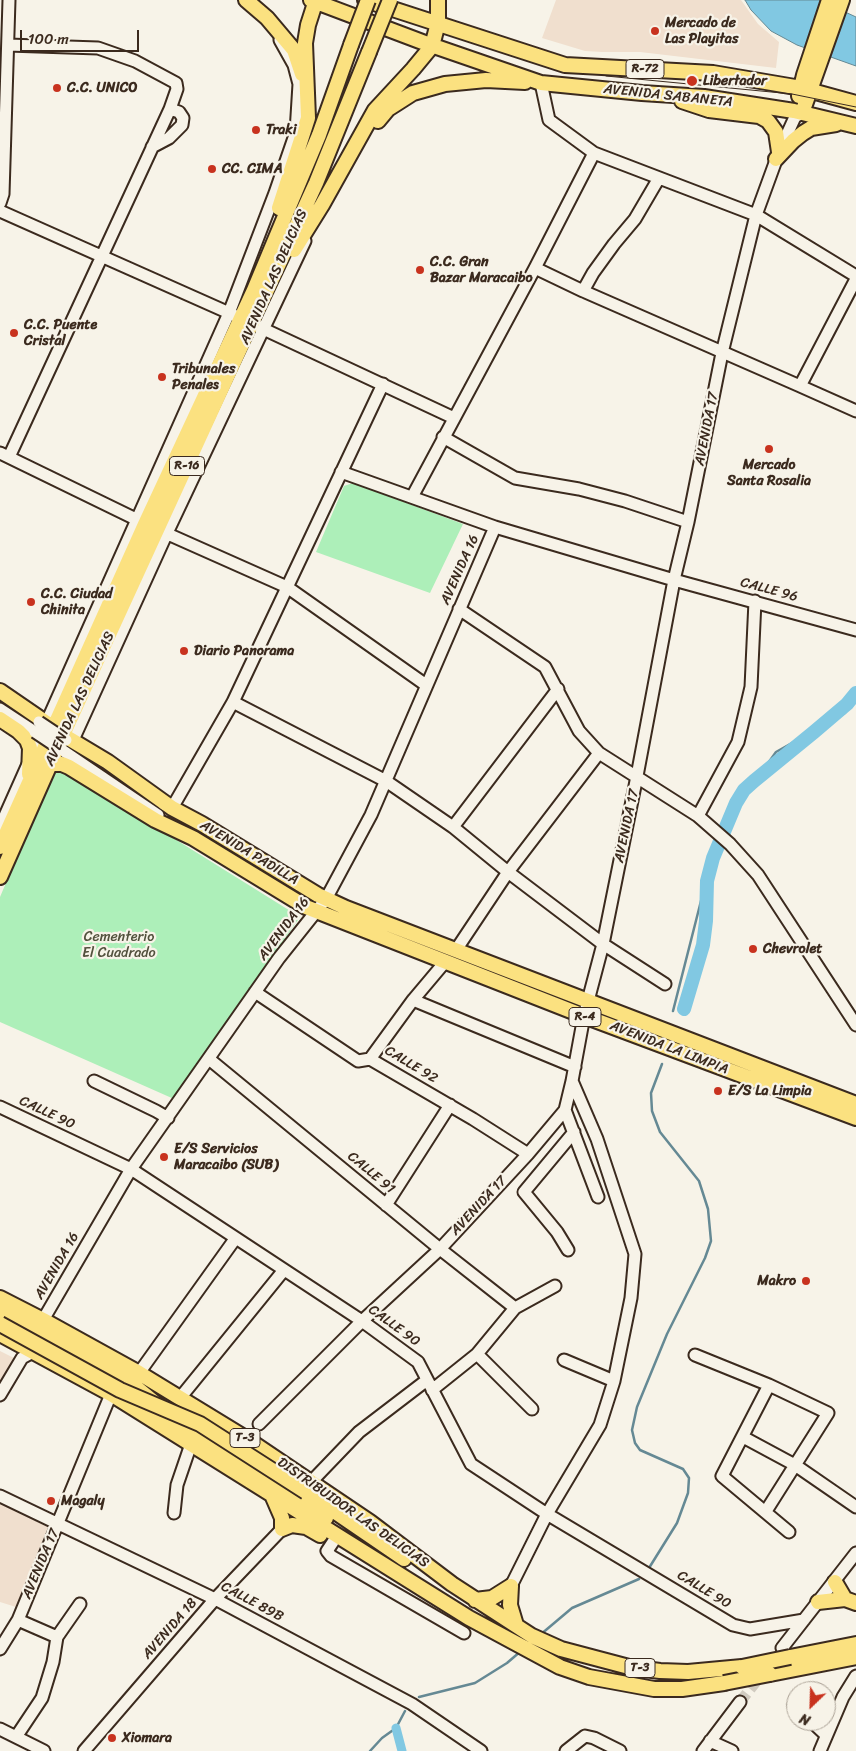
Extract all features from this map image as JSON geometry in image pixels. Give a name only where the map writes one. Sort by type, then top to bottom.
[{"type":"main road","points":[[246,0],[267,18],[294,50],[305,84]]},
{"type":"main road","name":"AVENIDA LAS DELICIAS","points":[[261,290],[367,0]]},
{"type":"main road","name":"R-72","points":[[367,0],[438,23]]},
{"type":"main road","name":"AVENIDA LAS DELICIAS","points":[[0,848],[27,785],[59,731],[246,321],[316,183],[390,0]]},
{"type":"main road","points":[[261,290],[322,205],[375,110],[413,69],[428,45],[438,23],[438,0]]},
{"type":"main road","name":"AVENIDA 17","points":[[797,114],[814,62],[829,0]]},
{"type":"main road","name":"AVENIDA 17","points":[[814,62],[842,0]]},
{"type":"main road","points":[[261,290],[308,118],[305,84],[305,43],[314,1]]},
{"type":"main road","name":"R-72","points":[[314,1],[428,45]]},
{"type":"main road","name":"AVENIDA SABANETA","points":[[438,23],[565,65],[713,73],[805,89],[856,103]]},
{"type":"main road","name":"AVENIDA SABANETA","points":[[428,45],[541,83],[704,97],[853,125]]},
{"type":"main road","points":[[354,147],[388,109],[413,93],[445,84],[486,80],[541,83]]},
{"type":"main road","points":[[660,94],[709,110],[759,116],[768,121],[776,132],[778,156]]},
{"type":"main road","points":[[778,156],[793,141],[811,128],[833,124],[853,125]]},
{"type":"main road","name":"AVENIDA PADILLA","points":[[0,691],[108,762],[172,808],[326,899]]},
{"type":"main road","points":[[0,719],[18,731],[27,740],[31,757],[27,785]]},
{"type":"main road","name":"AVENIDA LAS DELICIAS","points":[[0,877],[49,766],[59,731]]},
{"type":"main road","points":[[31,757],[59,731]]},
{"type":"main road","name":"AVENIDA PADILLA","points":[[49,766],[62,764],[69,767],[155,820],[193,838],[315,911]]},
{"type":"main road","name":"AVENIDA LA LIMPIA","points":[[326,899],[856,1104]]},
{"type":"main road","name":"AVENIDA LA LIMPIA","points":[[315,911],[584,1016],[856,1118]]},
{"type":"main road","name":"DISTRIBUIDOR LAS DELICIAS","points":[[0,1298],[139,1374],[247,1439],[308,1487],[495,1612]]},
{"type":"main road","points":[[0,1311],[127,1380],[194,1435],[371,1547],[421,1588]]},
{"type":"main road","points":[[0,1324],[120,1390],[200,1424],[308,1487],[449,1591],[495,1612]]},
{"type":"main road","name":"DISTRIBUIDOR LAS DELICIAS","points":[[0,1334],[111,1394],[421,1588]]},
{"type":"main road","points":[[272,1495],[282,1518],[282,1529],[292,1525],[306,1527],[421,1588]]},
{"type":"main road","points":[[834,1582],[851,1601]]},
{"type":"main road","points":[[475,1600],[492,1598],[511,1586]]},
{"type":"main road","points":[[511,1586],[510,1604],[516,1626]]},
{"type":"main road","name":"T-3","points":[[421,1588],[469,1618],[560,1667],[589,1678],[622,1685],[654,1689],[682,1689],[724,1683],[856,1657]]},
{"type":"main road","points":[[818,1602],[851,1601]]},
{"type":"main road","name":"T-3","points":[[495,1612],[537,1638],[561,1649],[629,1667],[660,1671],[688,1672],[742,1667],[786,1652],[856,1644]]},
{"type":"street","points":[[0,203],[3,194],[9,0]]},
{"type":"street","name":"AVENIDA LAS DELICIAS","points":[[240,0],[260,16],[281,41],[294,65],[299,84],[296,132],[246,321]]},
{"type":"street","points":[[8,45],[98,48],[134,61],[176,83],[177,92],[102,256],[4,455],[152,527],[287,587],[426,685]]},
{"type":"street","points":[[541,83],[550,120],[594,153],[756,215],[856,277],[800,386]]},
{"type":"street","points":[[152,146],[169,138],[182,124],[183,118],[179,112],[170,109]]},
{"type":"street","name":"AVENIDA 17","points":[[259,1424],[362,1321],[440,1249],[528,1154],[565,1110],[584,1016],[603,944],[674,580],[688,522],[722,353],[756,215],[778,156],[797,114]]},
{"type":"street","points":[[163,122],[172,130],[177,131]]},
{"type":"street","points":[[412,497],[535,268],[594,153]]},
{"type":"street","points":[[583,291],[593,273],[614,244],[636,219],[659,178]]},
{"type":"street","name":"AVENIDA LAS DELICIAS","points":[[59,731],[246,321],[322,205]]},
{"type":"street","points":[[0,210],[246,321],[454,418]]},
{"type":"street","points":[[535,268],[856,412]]},
{"type":"street","points":[[0,696],[140,796],[172,808],[233,702],[383,384]]},
{"type":"street","points":[[443,437],[515,478],[625,501],[688,522]]},
{"type":"street","name":"CALLE 96","points":[[341,472],[495,527],[674,580],[856,630]]},
{"type":"street","name":"AVENIDA 16","points":[[43,1320],[131,1169],[255,992],[326,899],[371,815],[495,527]]},
{"type":"street","points":[[698,816],[738,742],[750,687],[755,601]]},
{"type":"street","points":[[459,609],[545,667],[579,731],[599,753],[698,816],[730,844],[758,875],[856,1023]]},
{"type":"street","points":[[453,827],[558,689]]},
{"type":"street","points":[[233,702],[386,781],[453,827],[508,872],[603,944],[665,984]]},
{"type":"street","name":"R-4","points":[[0,709],[140,796],[193,838]]},
{"type":"street","points":[[456,950],[508,872],[599,753]]},
{"type":"street","name":"AVENIDA LAS DELICIAS","points":[[0,827],[31,757]]},
{"type":"street","points":[[370,1059],[413,1000],[445,962]]},
{"type":"street","name":"CALLE 92","points":[[255,992],[358,1062],[370,1059],[528,1154]]},
{"type":"street","points":[[413,1000],[575,1067]]},
{"type":"street","name":"CALLE 91","points":[[209,1059],[440,1249],[516,1308]]},
{"type":"street","points":[[94,1081],[156,1110],[168,1118]]},
{"type":"street","points":[[511,1586],[547,1514],[600,1425],[614,1381],[631,1298],[635,1254],[597,1139],[572,1081]]},
{"type":"street","points":[[386,1205],[450,1106]]},
{"type":"street","name":"CALLE 90","points":[[0,1107],[131,1169],[362,1321],[418,1362],[471,1464],[547,1514],[733,1625],[750,1629],[804,1620]]},
{"type":"street","points":[[565,1110],[598,1197]]},
{"type":"street","points":[[568,1250],[557,1232],[524,1192],[574,1132]]},
{"type":"street","points":[[139,1374],[235,1239]]},
{"type":"street","points":[[180,1398],[284,1270]]},
{"type":"street","points":[[308,1487],[359,1432],[477,1354],[516,1308],[555,1286]]},
{"type":"street","points":[[0,1395],[22,1358],[33,1352]]},
{"type":"street","points":[[477,1354],[532,1409]]},
{"type":"street","points":[[696,1355],[828,1413],[766,1511]]},
{"type":"street","points":[[564,1360],[614,1381]]},
{"type":"street","points":[[769,1386],[722,1476],[789,1532]]},
{"type":"street","name":"AVENIDA 17","points":[[0,1649],[18,1620],[111,1394]]},
{"type":"street","points":[[743,1437],[796,1466],[856,1507]]},
{"type":"street","points":[[174,1513],[177,1485],[191,1444]]},
{"type":"street","name":"CALLE 89B","points":[[0,1496],[215,1599],[412,1704],[481,1751]]},
{"type":"street","name":"AVENIDA 18","points":[[84,1751],[215,1599],[282,1529]]},
{"type":"street","points":[[333,1542],[327,1550],[331,1556],[464,1633]]},
{"type":"street","points":[[786,1652],[804,1620],[856,1553]]},
{"type":"street","points":[[16,1737],[42,1698],[57,1637],[80,1604]]},
{"type":"street","points":[[18,1620],[57,1637]]},
{"type":"street","points":[[820,1751],[836,1712],[856,1676]]},
{"type":"street","points":[[703,1751],[740,1702]]},
{"type":"street","points":[[0,1729],[44,1751]]},
{"type":"street","points":[[822,1731],[826,1735]]},
{"type":"street","points":[[566,1751],[586,1736],[620,1751]]},
{"type":"street","points":[[710,1740],[732,1751]]},
{"type":"shaded area","name":"Mercado de Las Playitas","points":[[556,0],[741,0],[758,24],[779,42],[776,68],[640,52],[585,51],[542,38]]},
{"type":"shaded area","points":[[0,1351],[14,1358],[0,1384]]},
{"type":"shaded area","points":[[0,1503],[48,1527],[16,1607],[0,1602]]},
{"type":"green space","points":[[353,483],[463,524],[430,593],[316,552],[344,486]]},
{"type":"green space","name":"Cementerio El Cuadrado","points":[[56,765],[300,917],[174,1099],[0,1022],[0,897]]},
{"type":"water","points":[[745,0],[819,0],[856,17],[856,66],[797,45],[771,31],[751,10]]},
{"type":"waterway","points":[[720,830],[776,752],[845,713],[856,693]]},
{"type":"waterway","points":[[684,1009],[703,945],[707,881],[713,858],[736,803],[744,790],[847,704],[856,693]]},
{"type":"waterway","points":[[673,1011],[717,838]]},
{"type":"waterway","points":[[649,1568],[677,1523],[688,1493],[689,1478],[683,1469],[640,1450],[635,1443],[632,1430],[637,1407],[667,1334],[705,1258],[711,1241],[708,1209],[699,1181],[660,1132],[652,1111],[651,1093],[662,1064]]},
{"type":"waterway","points":[[540,1635],[572,1608],[639,1579]]},
{"type":"waterway","points":[[419,1697],[475,1683],[507,1663],[521,1651]]},
{"type":"waterway","points":[[370,1751],[382,1738],[396,1728],[405,1711]]},
{"type":"waterway","points":[[396,1728],[402,1751]]},
{"type":"tunnel","points":[[740,1702],[762,1674]]},
{"type":"tram line","points":[[606,76],[792,94],[856,107]]},
{"type":"place","name":"Mercado de Las Playitas","points":[[655,31]]},
{"type":"place","name":"Libertador","points":[[692,81]]},
{"type":"place","name":"C.C. UNICO","points":[[57,88]]},
{"type":"place","name":"Traki","points":[[256,130]]},
{"type":"place","name":"CC. CIMA","points":[[212,169]]},
{"type":"place","name":"C.C. Gran Bazar Maracaibo","points":[[420,270]]},
{"type":"place","name":"C.C. Puente Cristal","points":[[14,333]]},
{"type":"place","name":"Tribunales Penales","points":[[162,377]]},
{"type":"place","name":"Mercado Santa Rosalia","points":[[769,449]]},
{"type":"place","name":"C.C. Ciudad Chinita","points":[[31,602]]},
{"type":"place","name":"Diario Panorama","points":[[184,651]]},
{"type":"place","name":"Chevrolet","points":[[753,949]]},
{"type":"place","name":"E/S La Limpia","points":[[718,1091]]},
{"type":"place","name":"E/S Servicios Maracaibo (SUB)","points":[[164,1157]]},
{"type":"place","name":"Makro","points":[[806,1281]]},
{"type":"place","name":"Magaly","points":[[51,1501]]},
{"type":"place","name":"Xiomara","points":[[112,1738]]}]
